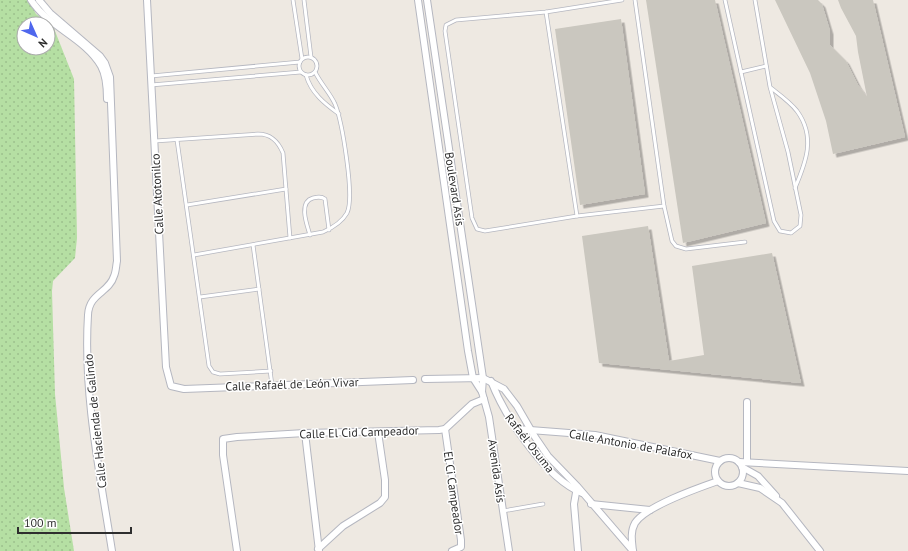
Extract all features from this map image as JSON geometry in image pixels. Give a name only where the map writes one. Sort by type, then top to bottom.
[{"type":"street","name":"Calle Hacienda de Galindo","points":[[31,0],[44,16],[71,34]]},
{"type":"street","name":"Calle Hacienda de Galindo","points":[[39,0],[101,66],[106,83],[108,105],[110,110],[117,261],[114,277],[111,283],[95,297],[90,304],[87,344],[92,415],[112,551]]},
{"type":"street","name":"Calle Atotonilco","points":[[147,0],[166,367],[171,386]]},
{"type":"street","name":"Boulevard Asís","points":[[418,0],[473,378]]},
{"type":"street","name":"Boulevard Asís","points":[[427,0],[483,378]]},
{"type":"street","points":[[428,72],[437,71]]},
{"type":"street","points":[[452,240],[462,237]]},
{"type":"street","points":[[461,301],[472,299]]},
{"type":"street","name":"Avenida Asís","points":[[473,378],[482,392],[489,417],[510,551]]},
{"type":"street","points":[[425,379],[483,378]]},
{"type":"street","name":"Rafaél Osuma","points":[[483,378],[491,381],[507,392],[548,456],[633,551]]},
{"type":"street","name":"Avenida Asís","points":[[482,392],[483,378]]},
{"type":"street","name":"Calle Rafaél de León Vivar","points":[[171,386],[184,388],[413,380]]},
{"type":"street","name":"Rafaél Osuma","points":[[491,381],[500,402],[517,429],[541,461],[561,481],[577,488]]},
{"type":"street","points":[[445,429],[472,404],[484,399]]},
{"type":"street","points":[[747,402],[747,462]]},
{"type":"street","name":"Calle El Cid Campeador","points":[[237,551],[223,455],[224,440],[237,437],[305,433],[445,429]]},
{"type":"street","name":"El Ci Campeador","points":[[445,429],[461,540],[460,547],[452,551]]},
{"type":"street","name":"Calle Antonio de Palafox","points":[[517,429],[595,435],[720,462]]},
{"type":"street","points":[[318,550],[343,526],[380,503],[385,497],[385,480],[378,432]]},
{"type":"street","points":[[305,433],[318,550]]},
{"type":"street","points":[[782,504],[760,488],[738,483],[727,486],[718,480],[715,470],[720,462],[730,458],[758,476],[782,504],[820,551]]},
{"type":"street","points":[[740,465],[747,462],[908,471]]},
{"type":"street","points":[[738,483],[742,478],[740,465]]},
{"type":"street","points":[[633,551],[632,530],[640,518],[650,510],[718,480]]},
{"type":"street","points":[[577,488],[574,504],[578,551]]},
{"type":"street","points":[[592,504],[650,510]]},
{"type":"lane","points":[[293,0],[301,60],[299,69],[301,72]]},
{"type":"lane","points":[[304,0],[311,57],[318,64],[315,72]]},
{"type":"lane","points":[[622,0],[546,12],[456,20],[448,23],[445,28],[472,218],[477,229],[485,231],[577,216],[664,206]]},
{"type":"lane","points":[[635,0],[664,206],[672,241],[680,249],[745,242]]},
{"type":"lane","points":[[725,0],[774,221],[776,227],[785,233],[796,230],[802,221],[788,152],[770,87],[755,0]]},
{"type":"lane","points":[[546,12],[577,216]]},
{"type":"lane","points":[[151,76],[243,67],[301,60],[311,57]]},
{"type":"lane","points":[[741,72],[766,66]]},
{"type":"lane","points":[[243,67],[244,76]]},
{"type":"lane","points":[[152,85],[301,72],[306,75],[311,88],[316,94],[339,114]]},
{"type":"lane","points":[[306,75],[315,72]]},
{"type":"lane","points":[[194,255],[310,235],[329,230],[342,220],[347,213],[350,204],[349,184],[339,114],[331,97],[315,72]]},
{"type":"lane","points":[[770,87],[797,111],[803,124],[807,139],[808,154],[795,188]]},
{"type":"lane","points":[[155,141],[258,134],[270,136],[280,146],[283,153],[290,238]]},
{"type":"lane","points":[[177,140],[209,366],[213,372],[220,374],[271,371]]},
{"type":"lane","points":[[187,205],[286,189]]},
{"type":"lane","points":[[310,235],[305,208],[307,201],[310,198],[319,196],[324,199],[329,230]]},
{"type":"lane","points":[[253,245],[272,385]]},
{"type":"lane","points":[[200,297],[259,289]]},
{"type":"lane","points":[[503,511],[543,504]]},
{"type":"green space","points":[[0,0],[29,0],[36,14],[39,16],[16,16],[16,56],[56,56],[56,34],[74,79],[77,238],[75,258],[53,281],[52,291],[55,394],[64,488],[74,551],[0,551]]},
{"type":"building","points":[[646,0],[715,0],[766,223],[683,243]]},
{"type":"building","points":[[775,0],[818,0],[822,4],[830,31],[830,45],[846,61],[858,85],[867,97],[856,36],[838,0],[873,0],[905,137],[833,154],[826,121],[810,73]]},
{"type":"building","points":[[621,19],[645,194],[580,205],[555,29]]},
{"type":"building","points":[[648,226],[669,361],[704,355],[692,266],[772,253],[801,383],[599,363],[582,236]]}]
